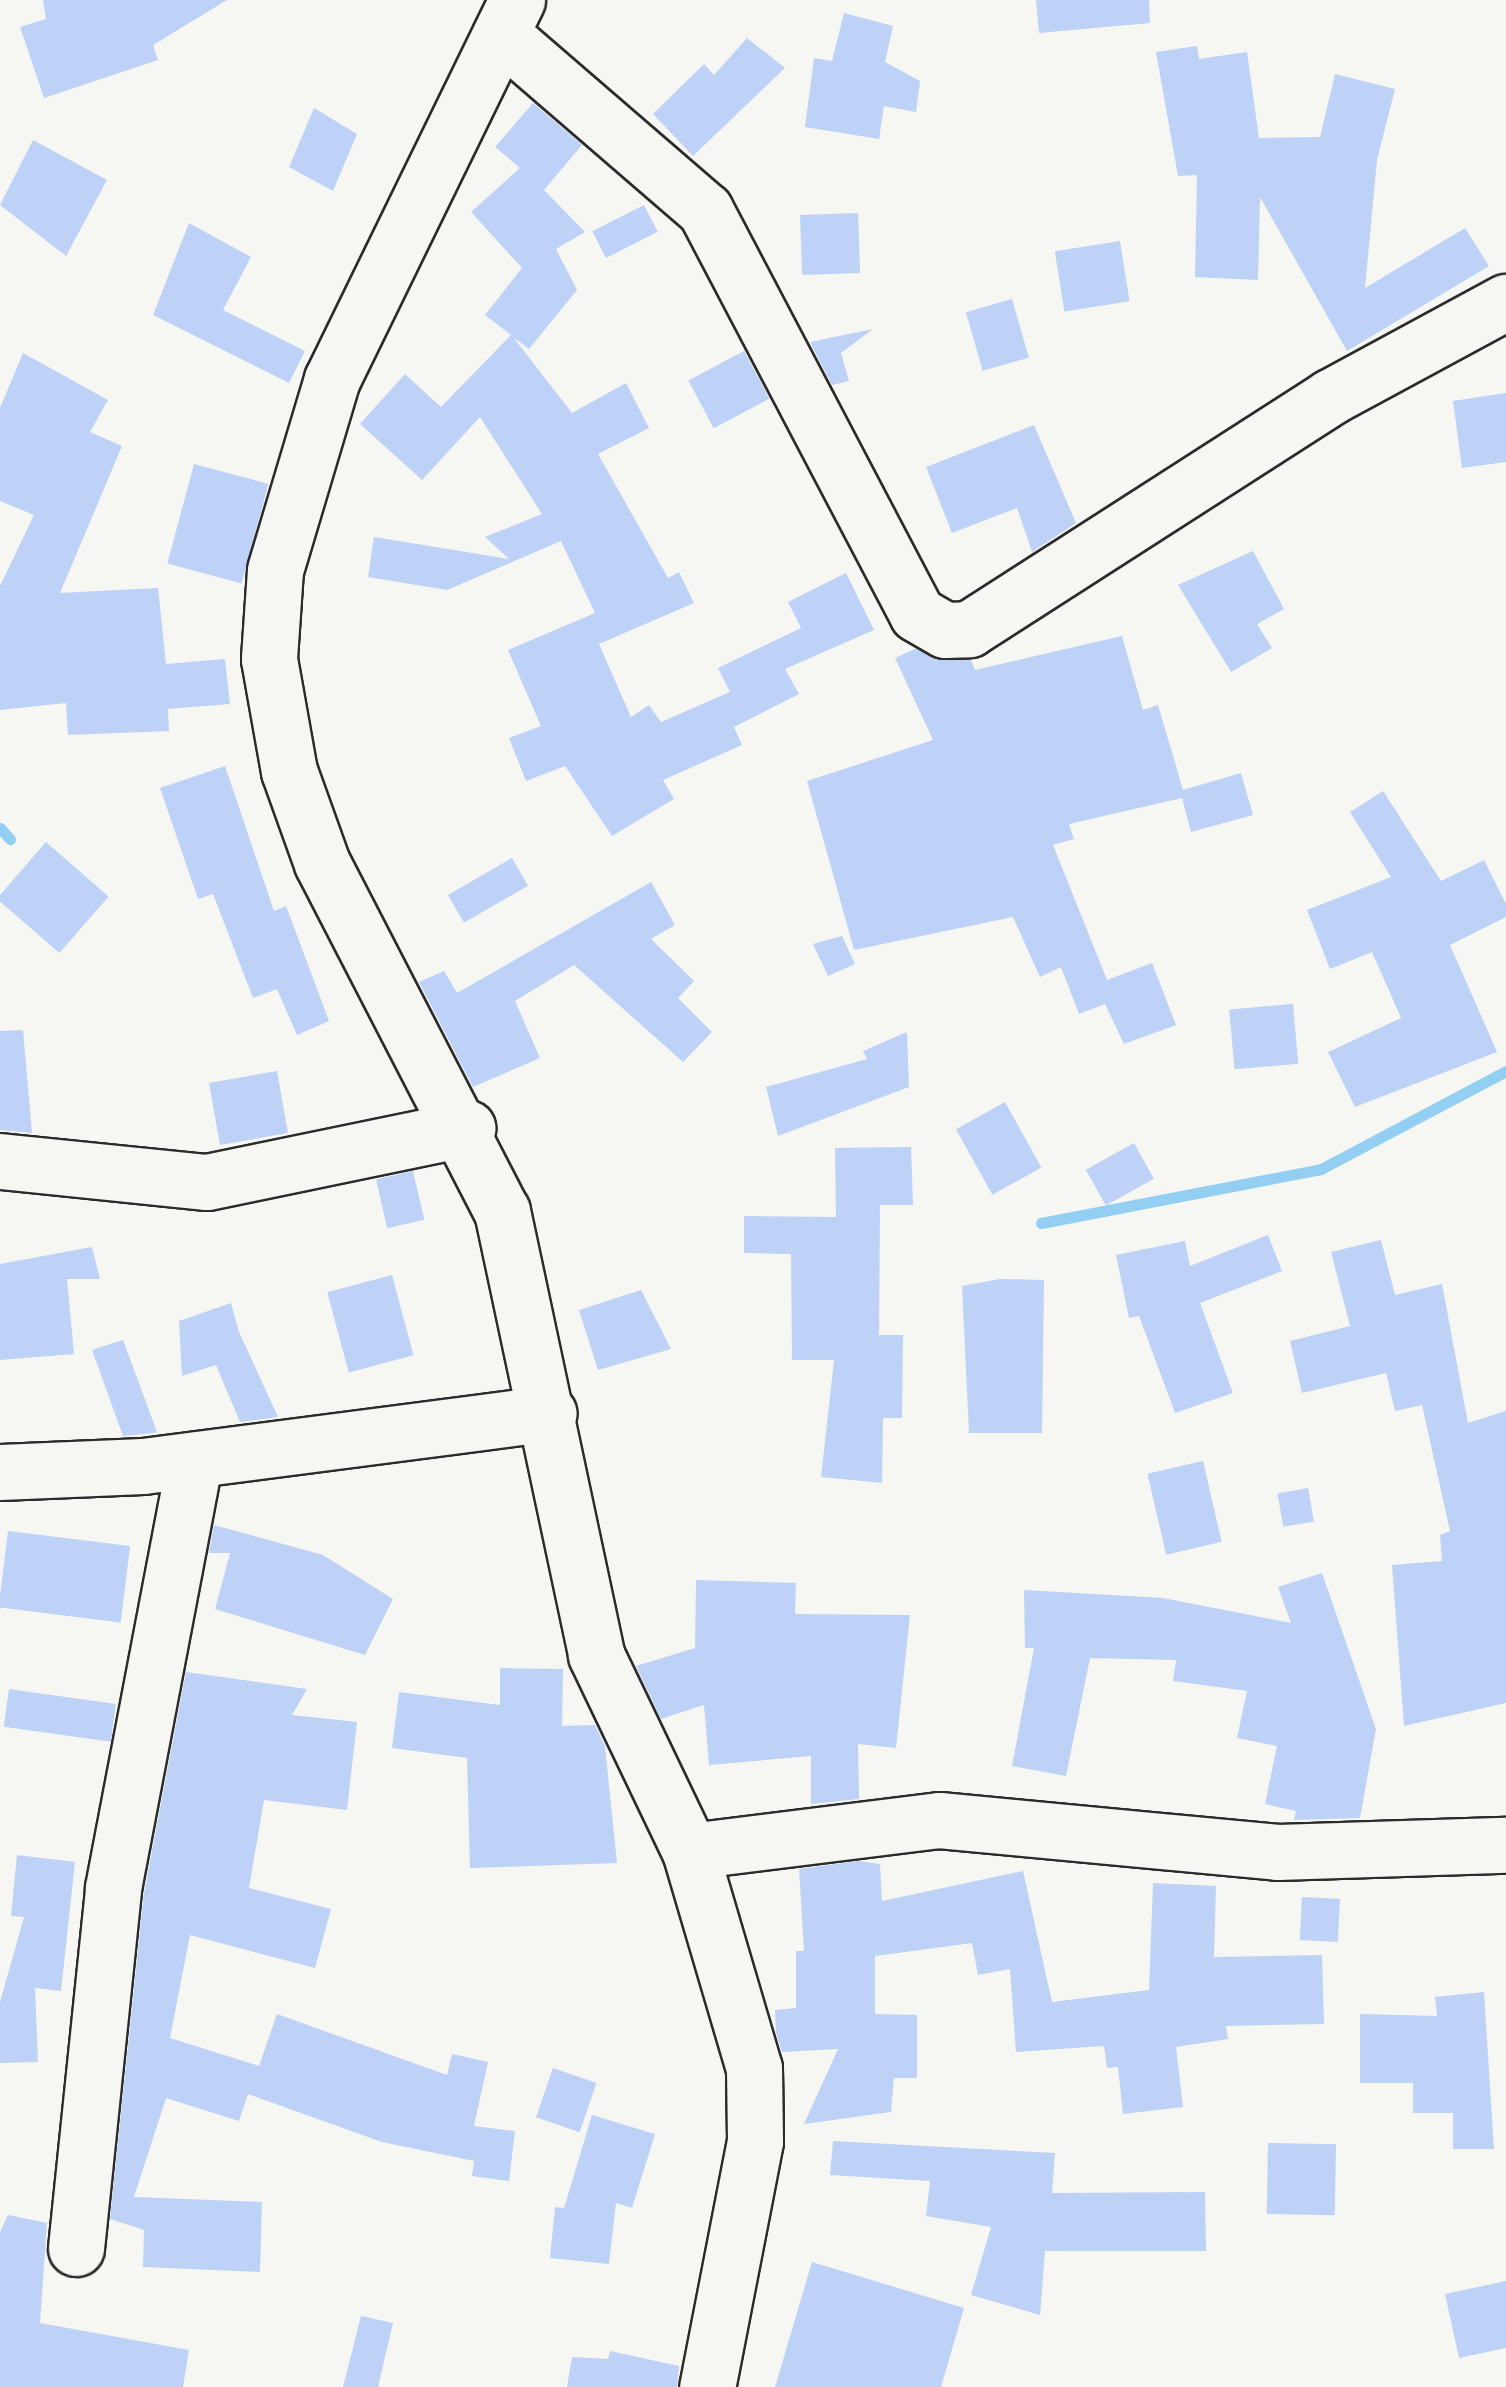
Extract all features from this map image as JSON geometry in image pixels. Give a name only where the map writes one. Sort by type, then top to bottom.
[{"type":"street","points":[[707,2387],[755,2142],[754,2068],[690,1850],[596,1655],[549,1413],[502,1211],[467,1128],[322,863],[289,771],[269,660],[276,570],[306,448],[509,17],[705,210],[917,614],[944,630],[970,629],[1330,397],[1506,302]]},
{"type":"street","points":[[0,1160],[206,1182],[467,1128]]},
{"type":"street","points":[[0,1472],[195,1460],[549,1413]]},
{"type":"street","points":[[76,2248],[113,1888],[195,1460]]},
{"type":"street","points":[[690,1850],[939,1820],[1277,1852],[1506,1844]]},
{"type":"building","points":[[43,0],[227,0],[153,45],[158,60],[44,98],[20,27],[46,19]]},
{"type":"building","points":[[1036,0],[1149,0],[1150,23],[1039,33]]},
{"type":"building","points":[[844,13],[893,26],[885,62],[920,81],[916,112],[884,106],[879,139],[805,127],[814,58],[832,61]]},
{"type":"building","points":[[747,38],[785,68],[693,156],[653,114],[704,64],[714,75]]},
{"type":"building","points":[[1197,46],[1199,59],[1247,52],[1259,138],[1320,137],[1335,74],[1395,89],[1377,160],[1365,288],[1465,228],[1489,266],[1347,351],[1260,197],[1258,280],[1195,277],[1197,175],[1178,176],[1156,52]]},
{"type":"building","points":[[533,103],[582,145],[544,190],[585,232],[556,249],[577,290],[529,349],[513,337],[572,413],[626,383],[649,428],[598,454],[668,578],[679,572],[694,603],[599,644],[631,717],[649,705],[661,722],[730,692],[718,668],[801,628],[788,602],[846,573],[874,630],[785,669],[799,694],[734,727],[742,745],[663,780],[674,799],[612,836],[565,766],[526,781],[509,738],[541,726],[508,650],[595,613],[561,541],[447,590],[368,577],[374,537],[509,559],[485,537],[542,514],[480,417],[422,480],[360,424],[405,374],[441,407],[511,335],[485,315],[522,268],[471,212],[520,168],[495,147]]},
{"type":"building","points":[[314,108],[357,134],[333,191],[289,167]]},
{"type":"building","points":[[33,140],[107,180],[66,256],[0,205]]},
{"type":"building","points":[[644,205],[658,232],[606,258],[592,231]]},
{"type":"building","points":[[858,213],[860,273],[802,275],[800,215]]},
{"type":"building","points":[[189,223],[251,257],[223,310],[305,351],[289,383],[153,315]]},
{"type":"building","points":[[1120,241],[1130,301],[1064,312],[1055,251]]},
{"type":"building","points":[[1012,299],[1029,358],[983,371],[966,312]]},
{"type":"building","points":[[873,329],[841,353],[849,381],[832,385],[810,342]]},
{"type":"building","points":[[744,351],[769,399],[714,428],[688,381]]},
{"type":"building","points":[[23,353],[108,400],[90,432],[122,446],[60,593],[158,588],[166,664],[225,659],[230,704],[168,709],[169,731],[68,735],[66,703],[0,710],[0,586],[34,515],[0,501],[0,408]]},
{"type":"building","points":[[1506,393],[1506,462],[1462,468],[1453,401]]},
{"type":"building","points":[[1034,425],[1076,523],[1032,552],[1017,508],[952,533],[926,467]]},
{"type":"building","points":[[194,464],[268,484],[242,583],[167,563]]},
{"type":"building","points":[[1253,551],[1284,609],[1257,624],[1272,648],[1231,672],[1178,585]]},
{"type":"building","points":[[1122,636],[1143,710],[1158,705],[1183,790],[1241,773],[1253,815],[1191,832],[1182,798],[1069,824],[1074,839],[1053,845],[1107,980],[1152,963],[1176,1025],[1124,1044],[1105,1004],[1079,1014],[1061,967],[1040,977],[1013,917],[854,950],[807,781],[933,740],[895,658],[915,649],[971,660],[975,670]]},
{"type":"building","points":[[225,766],[274,911],[286,906],[329,1021],[297,1035],[277,989],[253,998],[213,894],[198,899],[160,788]]},
{"type":"building","points":[[1383,791],[1441,881],[1484,860],[1506,904],[1506,917],[1450,945],[1497,1052],[1355,1107],[1328,1052],[1401,1018],[1372,952],[1330,969],[1307,910],[1391,877],[1350,812]]},
{"type":"building","points":[[46,842],[109,896],[59,953],[0,901],[0,895]]},
{"type":"building","points":[[512,858],[528,886],[464,923],[448,895]]},
{"type":"building","points":[[651,882],[675,925],[651,939],[694,981],[678,998],[712,1032],[683,1062],[574,965],[515,1001],[540,1058],[473,1087],[419,982],[444,971],[457,993]]},
{"type":"building","points":[[842,936],[855,964],[828,976],[813,944]]},
{"type":"building","points":[[1293,1004],[1298,1064],[1234,1069],[1229,1010]]},
{"type":"building","points":[[23,1030],[32,1133],[0,1130],[0,1031]]},
{"type":"building","points":[[907,1032],[909,1087],[778,1136],[766,1087],[867,1059],[863,1051]]},
{"type":"building","points":[[277,1071],[288,1133],[220,1145],[209,1083]]},
{"type":"building","points":[[1005,1102],[1041,1168],[992,1195],[956,1129]]},
{"type":"building","points":[[1134,1143],[1154,1179],[1106,1206],[1086,1170]]},
{"type":"building","points":[[911,1147],[913,1205],[880,1205],[879,1335],[903,1335],[902,1418],[883,1418],[882,1483],[821,1477],[834,1360],[792,1360],[791,1254],[744,1253],[744,1216],[836,1217],[835,1148]]},
{"type":"building","points":[[413,1171],[424,1220],[387,1228],[376,1180]]},
{"type":"building","points":[[1268,1235],[1282,1271],[1200,1303],[1233,1393],[1175,1413],[1139,1316],[1129,1318],[1116,1255],[1185,1241],[1190,1266]]},
{"type":"building","points":[[1381,1240],[1395,1295],[1442,1284],[1468,1423],[1506,1411],[1506,1703],[1404,1726],[1392,1565],[1442,1561],[1440,1535],[1450,1531],[1422,1405],[1395,1411],[1386,1373],[1302,1393],[1290,1341],[1350,1326],[1331,1252]]},
{"type":"building","points":[[92,1247],[100,1279],[67,1279],[74,1354],[0,1360],[0,1264]]},
{"type":"building","points":[[392,1275],[413,1355],[349,1373],[327,1292]]},
{"type":"building","points":[[1000,1279],[1044,1280],[1042,1433],[969,1433],[962,1286]]},
{"type":"building","points":[[641,1290],[671,1349],[598,1370],[579,1310]]},
{"type":"building","points":[[231,1303],[239,1332],[278,1417],[240,1422],[216,1365],[182,1376],[179,1321]]},
{"type":"building","points":[[123,1340],[157,1432],[123,1436],[92,1350]]},
{"type":"building","points":[[1203,1461],[1222,1542],[1166,1555],[1147,1474]]},
{"type":"building","points":[[1308,1488],[1314,1521],[1283,1527],[1277,1493]]},
{"type":"building","points":[[214,1525],[323,1555],[393,1599],[365,1655],[215,1609],[230,1553],[209,1553]]},
{"type":"building","points":[[8,1531],[130,1546],[121,1622],[0,1608]]},
{"type":"building","points":[[1322,1573],[1376,1729],[1360,1818],[1294,1820],[1296,1811],[1265,1804],[1277,1746],[1237,1738],[1247,1691],[1173,1681],[1176,1660],[1090,1658],[1066,1776],[1012,1766],[1034,1648],[1025,1648],[1024,1590],[1163,1598],[1291,1623],[1278,1587]]},
{"type":"building","points":[[696,1580],[796,1583],[795,1614],[910,1615],[896,1748],[858,1744],[859,1799],[811,1804],[811,1756],[709,1765],[704,1705],[661,1719],[636,1666],[695,1648]]},
{"type":"building","points":[[500,1668],[563,1669],[562,1726],[595,1725],[605,1746],[617,1863],[470,1868],[467,1758],[392,1748],[399,1692],[500,1705]]},
{"type":"building","points":[[186,1672],[307,1689],[292,1715],[357,1722],[347,1810],[264,1800],[249,1888],[331,1909],[315,1968],[190,1935],[170,2038],[259,2066],[277,2014],[447,2075],[452,2054],[488,2062],[474,2126],[515,2131],[509,2181],[472,2176],[474,2161],[382,2142],[248,2094],[239,2121],[166,2098],[134,2197],[262,2202],[260,2272],[143,2267],[144,2230],[110,2219],[144,1893]]},
{"type":"building","points":[[9,1689],[116,1704],[111,1742],[4,1727]]},
{"type":"building","points":[[17,1855],[75,1862],[61,1991],[35,1988],[38,2062],[0,2063],[0,2002],[24,1917],[11,1916]]},
{"type":"building","points":[[859,1861],[880,1864],[882,1901],[1023,1871],[1052,2002],[1149,1990],[1153,1883],[1216,1886],[1214,1957],[1322,1955],[1324,2024],[1226,2026],[1228,2039],[1176,2047],[1183,2107],[1123,2114],[1118,2067],[1107,2068],[1104,2046],[1016,2052],[1010,1969],[978,1975],[972,1943],[875,1956],[875,2014],[917,2015],[917,2078],[894,2078],[891,2112],[804,2124],[838,2049],[782,2052],[776,2033],[775,2010],[796,2008],[796,1951],[804,1951],[799,1869]]},
{"type":"building","points":[[1302,1897],[1340,1899],[1338,1942],[1300,1940]]},
{"type":"building","points":[[1484,1992],[1494,2149],[1453,2149],[1453,2113],[1413,2113],[1413,2083],[1360,2083],[1360,2014],[1437,2016],[1435,1997]]},
{"type":"building","points":[[553,2068],[596,2083],[580,2132],[536,2117]]},
{"type":"building","points":[[592,2115],[655,2134],[632,2208],[616,2203],[609,2264],[550,2258],[555,2207],[564,2208]]},
{"type":"building","points":[[833,2141],[1055,2153],[1052,2193],[1205,2192],[1206,2251],[1045,2251],[1040,2315],[971,2295],[991,2227],[926,2216],[930,2181],[830,2175]]},
{"type":"building","points":[[1268,2143],[1336,2144],[1335,2215],[1267,2214]]},
{"type":"building","points":[[8,2215],[47,2223],[40,2323],[189,2350],[183,2387],[0,2387],[0,2232]]},
{"type":"building","points":[[812,2262],[964,2308],[941,2387],[775,2387]]},
{"type":"building","points":[[1506,2281],[1506,2348],[1459,2358],[1445,2294]]},
{"type":"building","points":[[361,2316],[393,2323],[378,2387],[343,2387]]},
{"type":"building","points":[[610,2351],[679,2366],[677,2387],[567,2387],[572,2357],[608,2359]]},
{"type":"waterway","points":[[0,828],[10,839]]},
{"type":"waterway","points":[[1041,1223],[1321,1169],[1506,1071]]}]
